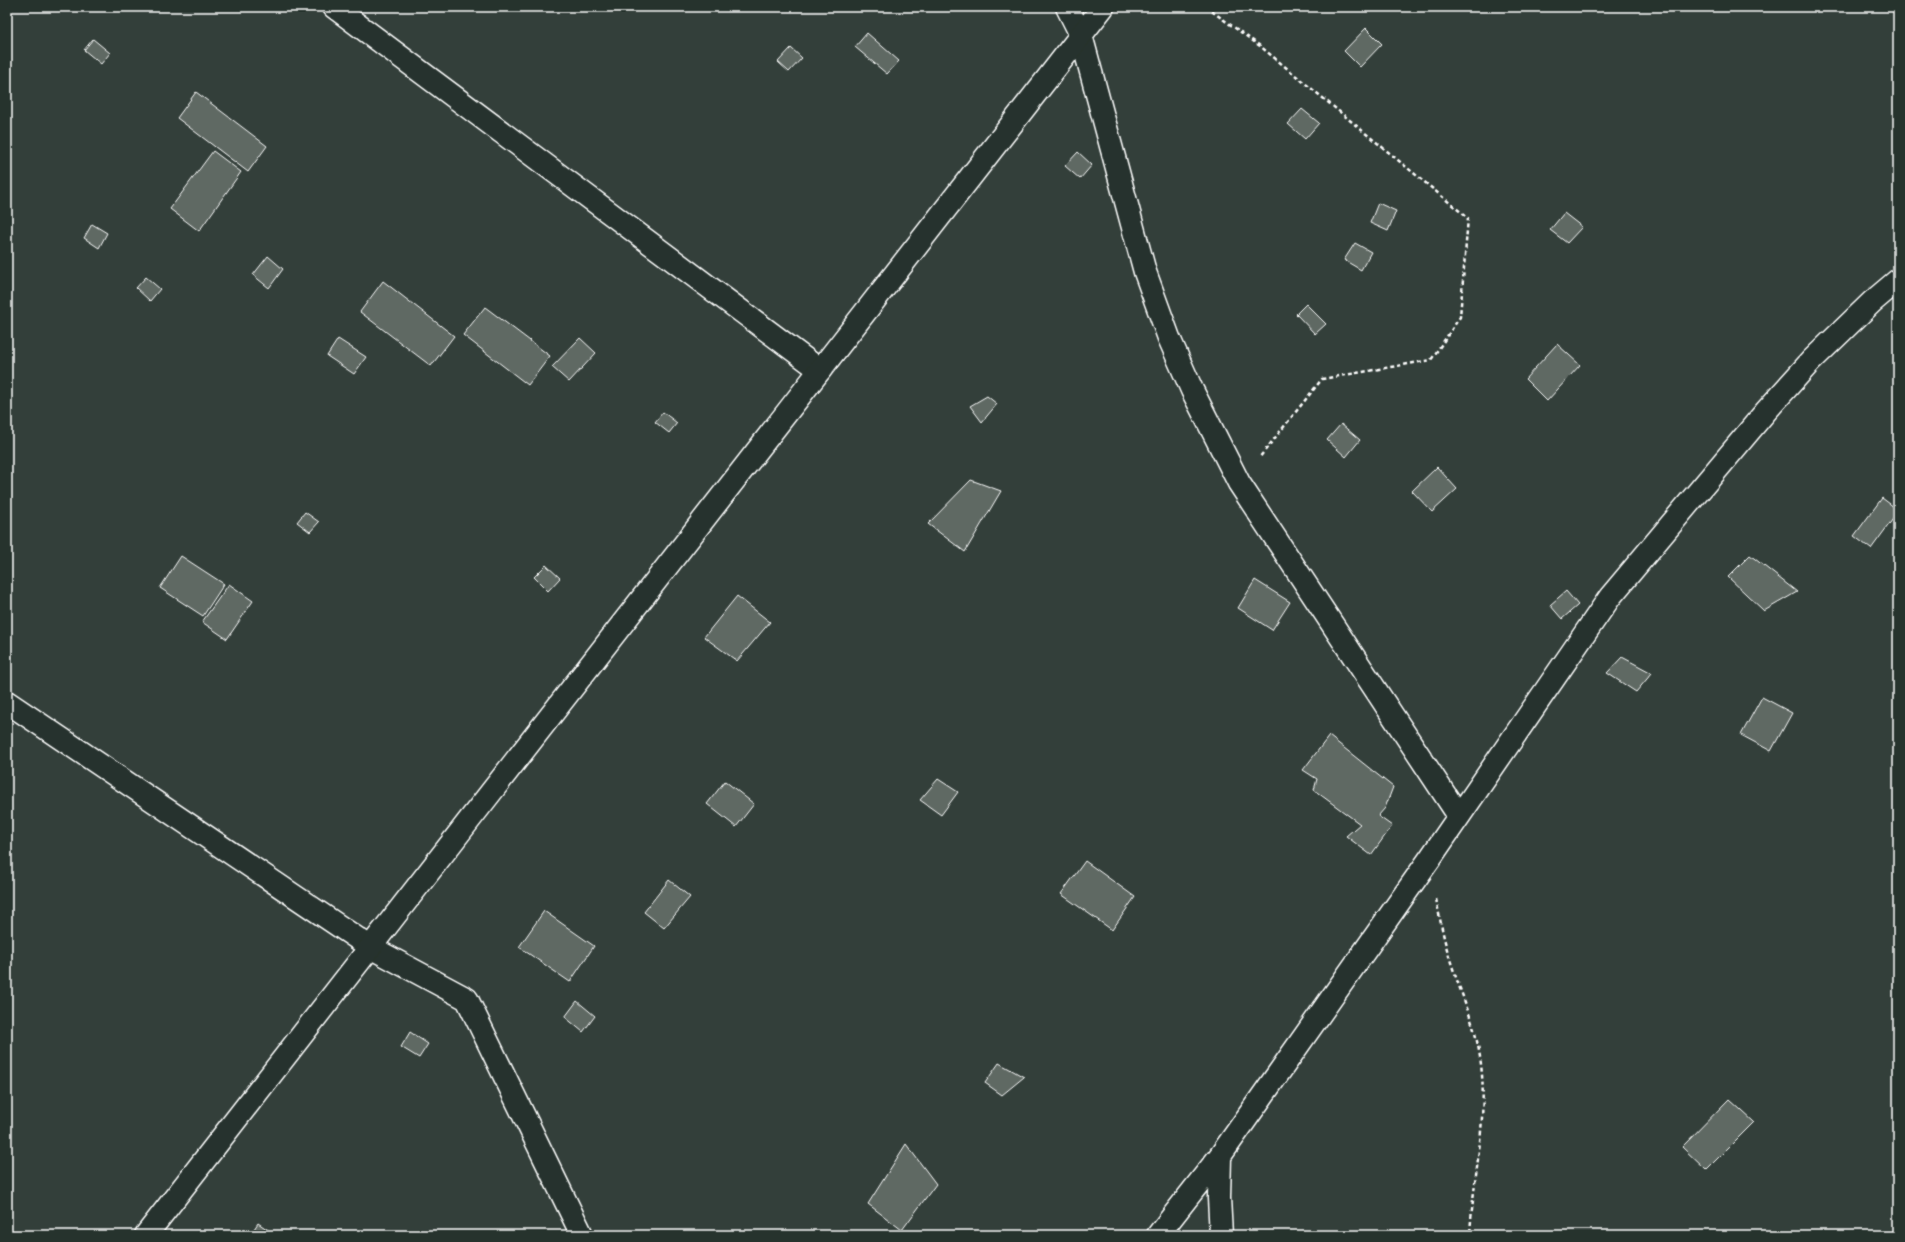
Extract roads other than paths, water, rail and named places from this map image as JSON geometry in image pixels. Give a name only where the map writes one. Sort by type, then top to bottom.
[{"type":"street","points":[[334,7],[820,370]]},
{"type":"street","points":[[1067,7],[1081,35],[1145,272],[1169,338],[1192,390],[1239,483],[1459,816]]},
{"type":"street","points":[[146,1235],[1103,7]]},
{"type":"street","points":[[1158,1235],[1220,1156],[1431,857],[1610,597],[1767,410],[1812,361],[1872,302],[1898,280]]},
{"type":"street","points":[[7,702],[370,947],[467,999],[582,1235]]},
{"type":"street","points":[[1220,1156],[1219,1198],[1221,1235]]}]
